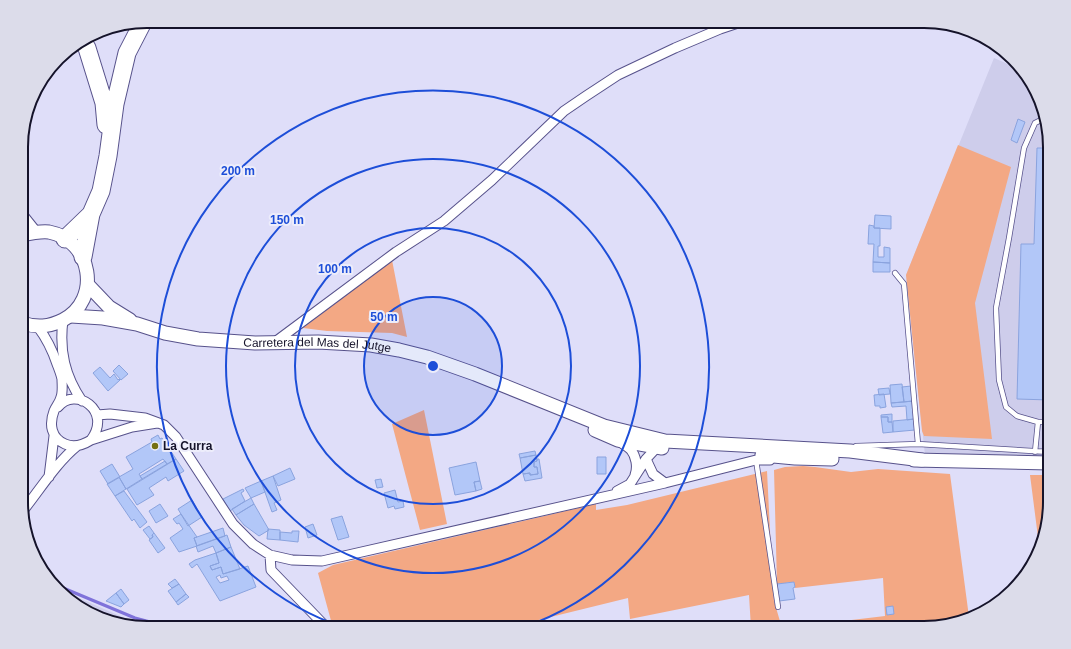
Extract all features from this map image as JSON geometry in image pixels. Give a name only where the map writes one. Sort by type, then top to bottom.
[{"type":"highway","points":[[83,257],[91,214],[101,191],[108,156],[115,104],[127,53],[140,28]]},
{"type":"highway","points":[[85,45],[104,103],[108,156]]},
{"type":"highway","points":[[65,239],[91,214]]},
{"type":"street","points":[[274,343],[396,252],[444,221],[492,180],[564,111],[618,75],[675,48],[723,28]]},
{"type":"street","points":[[28,234],[50,232],[73,244],[83,257],[87,269],[88,285],[82,303],[67,318],[53,326],[33,327],[28,325]]},
{"type":"street","name":"Carretera del Mas del Jutge","points":[[88,285],[109,306],[137,324]]},
{"type":"street","points":[[67,318],[61,353],[71,383],[82,400],[93,408],[97,415],[98,429],[91,440]]},
{"type":"street","name":"Carretera del Mas del Jutge","points":[[67,318],[103,318],[137,324],[165,334],[198,339],[274,343],[318,342],[371,345],[427,357],[494,382]]},
{"type":"street","points":[[38,327],[52,347],[62,378],[62,397],[54,411],[51,421],[54,436],[49,477]]},
{"type":"street","points":[[494,382],[557,413],[618,440],[631,450],[637,469],[630,484],[603,498]]},
{"type":"street","points":[[494,382],[604,426],[661,444]]},
{"type":"street","points":[[54,411],[60,404],[67,400],[82,400]]},
{"type":"street","points":[[97,415],[110,414],[145,418],[164,425],[176,437],[233,524],[253,544],[270,555],[292,560],[322,561],[603,498],[756,460],[795,453]]},
{"type":"street","points":[[54,436],[66,445],[77,446],[132,426],[158,423]]},
{"type":"street","points":[[618,440],[795,453],[922,460],[1043,464]]},
{"type":"street","points":[[634,476],[646,459],[661,444]]},
{"type":"street","points":[[28,504],[49,477],[77,446]]},
{"type":"street","points":[[646,459],[653,474],[665,483]]},
{"type":"street","points":[[270,555],[271,570],[320,621]]},
{"type":"lane","points":[[1040,120],[1035,123],[1024,148],[996,308],[999,380],[1006,407],[1017,416],[1043,422]]},
{"type":"lane","points":[[895,274],[904,284],[918,444]]},
{"type":"lane","points":[[1035,452],[1038,422]]},
{"type":"lane","points":[[795,453],[918,444],[1043,452]]},
{"type":"lane","points":[[756,460],[778,606]]},
{"type":"shaded area","points":[[994,58],[1009,64],[1018,74],[1031,94],[1041,123],[1043,139],[1043,467],[926,465],[906,275]]},
{"type":"shaded area","points":[[958,145],[1011,167],[975,303],[992,439],[924,436],[922,431],[906,275]]},
{"type":"shaded area","points":[[392,260],[407,337],[392,333],[327,331],[303,328]]},
{"type":"shaded area","points":[[424,410],[447,524],[420,530],[392,424]]},
{"type":"shaded area","points":[[803,466],[851,472],[878,469],[950,474],[968,613],[948,619],[932,621],[843,621],[885,616],[883,578],[795,588],[794,582],[777,584],[774,470],[785,467]]},
{"type":"shaded area","points":[[767,471],[773,590],[774,601],[780,621],[751,621],[749,595],[630,619],[628,598],[534,621],[331,621],[318,573],[333,565],[596,504],[596,510],[627,505]]},
{"type":"shaded area","points":[[1030,475],[1043,475],[1043,510],[1038,536]]},
{"type":"shaded area","points":[[74,596],[128,619],[101,612]]},
{"type":"building","points":[[1018,119],[1025,122],[1017,143],[1011,140]]},
{"type":"building","points":[[1037,148],[1043,148],[1043,400],[1017,399],[1021,244],[1034,244]]},
{"type":"building","points":[[875,215],[891,216],[891,229],[874,228]]},
{"type":"building","points":[[869,225],[874,226],[874,228],[880,228],[880,246],[878,246],[878,257],[884,257],[884,247],[890,248],[890,263],[873,262],[874,244],[868,244]]},
{"type":"building","points":[[873,262],[890,263],[890,272],[873,272]]},
{"type":"building","points":[[119,365],[128,374],[121,380],[113,371]]},
{"type":"building","points":[[100,367],[110,378],[114,374],[118,380],[120,380],[108,391],[93,373]]},
{"type":"building","points":[[902,384],[904,402],[891,403],[890,385]]},
{"type":"building","points":[[911,386],[913,401],[904,402],[902,387]]},
{"type":"building","points":[[889,388],[890,394],[879,395],[878,389]]},
{"type":"building","points":[[884,394],[886,407],[880,408],[880,406],[875,406],[874,395]]},
{"type":"building","points":[[913,401],[914,419],[907,420],[906,406],[892,407],[891,403]]},
{"type":"building","points":[[892,414],[892,422],[888,422],[888,417],[881,417],[881,415]]},
{"type":"building","points":[[881,417],[888,417],[888,422],[892,422],[893,432],[883,433]]},
{"type":"building","points":[[914,419],[915,430],[893,432],[893,421]]},
{"type":"building","points":[[158,435],[160,439],[162,438],[176,459],[167,464],[163,459],[139,474],[142,479],[126,489],[119,477],[133,469],[126,457],[152,442],[151,439]]},
{"type":"building","points":[[535,451],[536,455],[520,458],[519,454]]},
{"type":"building","points":[[536,455],[537,461],[534,462],[534,467],[537,467],[538,474],[523,474],[520,458]]},
{"type":"building","points":[[597,457],[606,457],[606,474],[597,474]]},
{"type":"building","points":[[176,459],[184,471],[168,481],[166,477],[149,488],[154,495],[137,505],[127,489]]},
{"type":"building","points":[[537,459],[539,459],[542,478],[525,481],[523,474],[538,474],[537,467],[534,467],[534,462],[537,461]]},
{"type":"building","points":[[165,461],[167,464],[142,479],[140,476]]},
{"type":"building","points":[[476,462],[480,481],[474,482],[476,491],[455,495],[449,468]]},
{"type":"building","points":[[112,464],[120,477],[108,484],[100,471]]},
{"type":"building","points":[[290,468],[295,479],[278,486],[273,476]]},
{"type":"building","points":[[273,476],[281,500],[274,503],[277,510],[272,512],[261,481]]},
{"type":"building","points":[[119,477],[126,489],[115,496],[107,484]]},
{"type":"building","points":[[381,479],[383,487],[377,488],[375,480]]},
{"type":"building","points":[[261,481],[265,492],[251,498],[245,488]]},
{"type":"building","points":[[480,481],[482,489],[476,491],[474,482]]},
{"type":"building","points":[[243,489],[244,491],[241,493],[245,501],[230,511],[223,499]]},
{"type":"building","points":[[395,490],[398,502],[403,501],[404,507],[395,509],[394,506],[388,508],[384,493]]},
{"type":"building","points":[[124,491],[147,522],[140,528],[134,519],[132,521],[115,496]]},
{"type":"building","points":[[251,498],[254,504],[236,515],[232,509]]},
{"type":"building","points":[[192,500],[202,517],[188,526],[178,509]]},
{"type":"building","points":[[160,504],[168,516],[156,523],[149,511]]},
{"type":"building","points":[[254,504],[269,530],[259,536],[244,525],[236,515]]},
{"type":"building","points":[[181,514],[197,537],[194,538],[197,546],[179,552],[170,538],[183,529],[179,523],[177,524],[173,519]]},
{"type":"building","points":[[342,516],[349,537],[338,540],[331,519]]},
{"type":"building","points":[[313,524],[317,535],[308,538],[305,527]]},
{"type":"building","points":[[149,526],[154,533],[152,535],[153,537],[150,539],[143,530]]},
{"type":"building","points":[[223,528],[225,536],[197,546],[194,538]]},
{"type":"building","points":[[268,529],[280,530],[280,540],[267,539]]},
{"type":"building","points":[[292,531],[299,531],[298,542],[280,540],[280,532],[292,533]]},
{"type":"building","points":[[154,533],[165,548],[158,553],[149,540],[153,537],[152,535]]},
{"type":"building","points":[[227,535],[231,547],[216,553],[213,546],[198,552],[196,546]]},
{"type":"building","points":[[231,547],[240,569],[223,574],[221,567],[212,570],[210,566],[219,563],[216,553]]},
{"type":"building","points":[[216,553],[219,563],[210,566],[212,570],[221,567],[223,574],[248,566],[256,587],[220,601],[197,564],[192,568],[189,564],[195,560]],"holes":[[[220,575],[221,578],[227,576],[229,580],[220,583],[216,577]]]},
{"type":"building","points":[[175,579],[179,584],[172,588],[168,584]]},
{"type":"building","points":[[794,582],[795,587],[793,588],[795,599],[779,601],[777,584]]},
{"type":"building","points":[[179,584],[186,594],[176,602],[168,591]]},
{"type":"building","points":[[121,589],[129,600],[124,604],[116,593]]},
{"type":"building","points":[[116,593],[124,604],[121,607],[106,601]]},
{"type":"building","points":[[186,594],[189,597],[178,605],[176,602]]},
{"type":"building","points":[[893,606],[894,614],[887,615],[886,607]]},
{"type":"waterway","points":[[67,590],[135,618],[146,621]]},
{"type":"place","name":"La Curra","points":[[155,446]]}]
